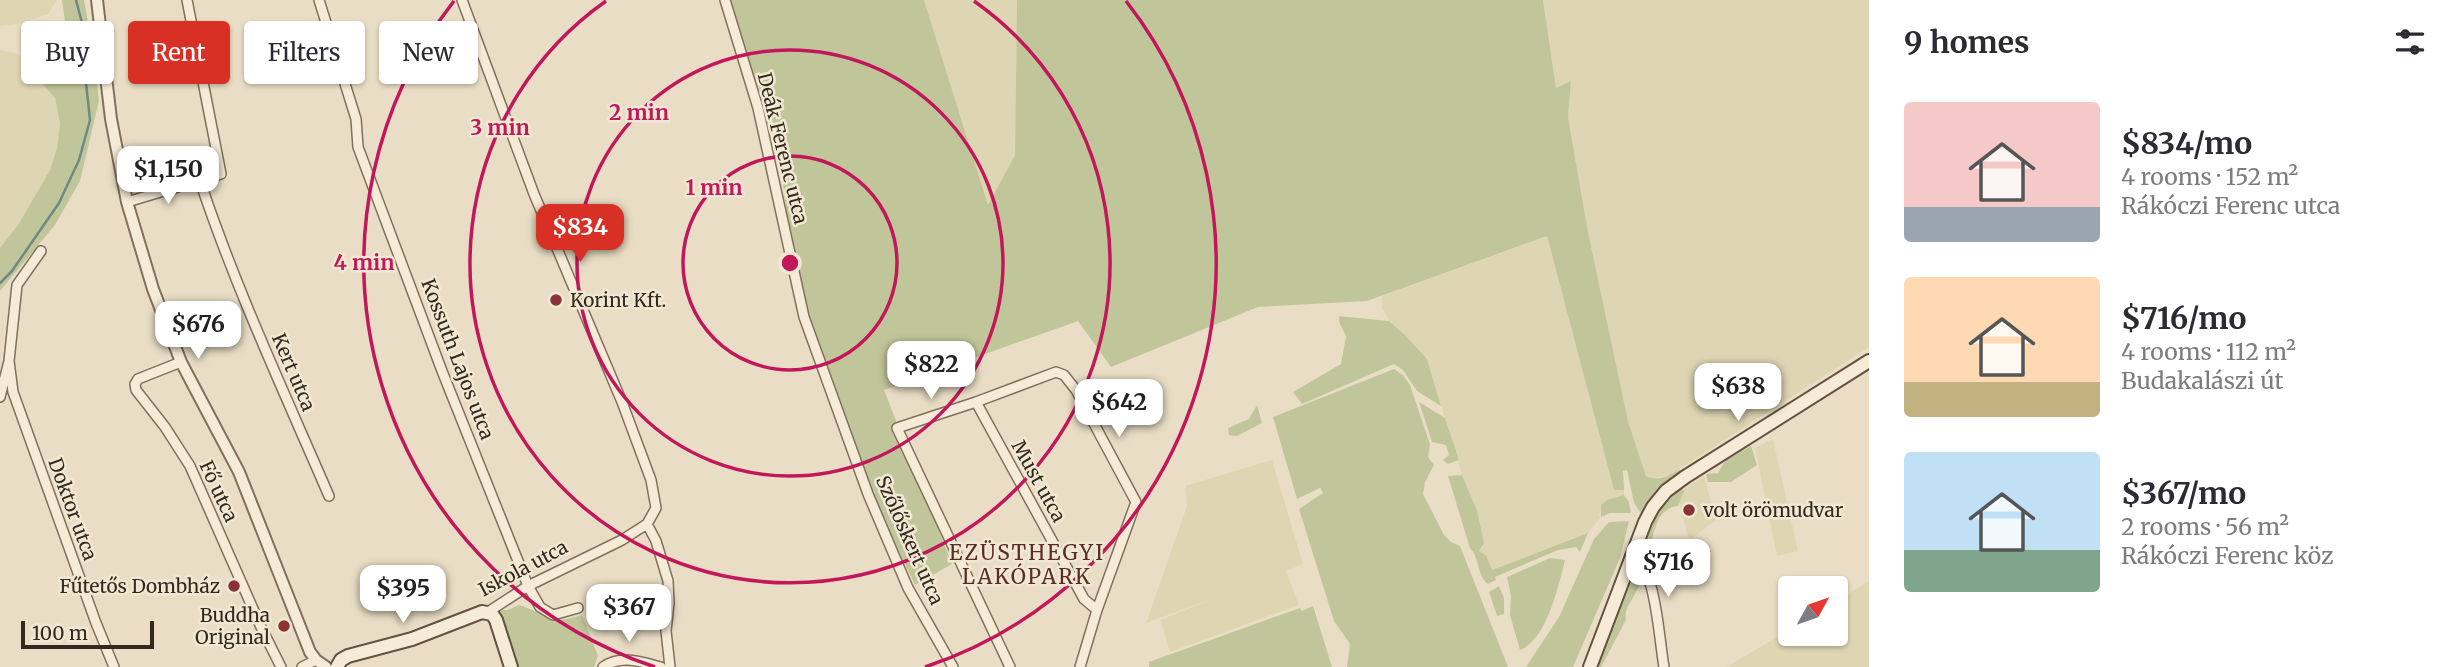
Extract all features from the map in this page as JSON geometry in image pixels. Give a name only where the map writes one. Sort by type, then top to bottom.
[{"type":"main road","points":[[1590,667],[1633,552],[1653,507],[1666,491],[1869,361]]},
{"type":"main road","points":[[488,612],[496,620],[511,667]]},
{"type":"main road","name":"Iskola utca","points":[[337,667],[341,660],[348,656],[392,646],[470,616],[488,612]]},
{"type":"street","points":[[127,202],[221,174],[187,0]]},
{"type":"street","name":"Kossuth Lajos utca","points":[[319,0],[356,119],[358,147],[528,586],[540,607],[553,615],[578,608]]},
{"type":"street","points":[[462,0],[534,194],[622,402],[651,480],[656,508],[647,524],[656,541],[667,581],[669,603],[666,631],[670,667]]},
{"type":"street","name":"Deák Ferenc utca","points":[[725,0],[758,108],[800,304],[857,463]]},
{"type":"street","name":"Fő utca","points":[[100,1],[111,118],[127,202],[153,289],[181,362],[239,472],[310,652],[326,667]]},
{"type":"street","name":"Kert utca","points":[[200,181],[262,344],[329,496]]},
{"type":"street","points":[[0,397],[9,361],[17,285],[41,251]]},
{"type":"street","name":"Doktor utca","points":[[9,361],[13,393],[114,667]]},
{"type":"street","name":"Fő utca","points":[[181,362],[138,379],[135,390],[165,427],[190,466],[281,667]]},
{"type":"street","points":[[1010,667],[897,428],[1056,372],[1064,375],[1076,390],[1136,502],[1097,610],[1080,667]]},
{"type":"street","name":"Must utca","points":[[976,402],[1084,599],[1097,610]]},
{"type":"street","name":"Szőlőskert utca","points":[[857,463],[908,589],[953,667]]},
{"type":"street","name":"Iskola utca","points":[[488,612],[528,586],[622,540],[647,524]]},
{"type":"street","points":[[1633,552],[1642,561],[1650,584],[1664,667]]},
{"type":"street","points":[[603,667],[610,662],[627,659],[661,667]]},
{"type":"street","points":[[302,667],[316,660]]},
{"type":"shaded area","points":[[0,0],[57,0],[48,14],[17,24],[0,26]]},
{"type":"shaded area","points":[[924,0],[1017,0],[1015,155],[988,206]]},
{"type":"shaded area","points":[[1543,0],[1869,0],[1869,347],[1670,475],[1652,479],[1646,476],[1628,421],[1588,232],[1568,117],[1571,81],[1556,89]]},
{"type":"shaded area","points":[[0,50],[21,56],[21,84],[42,84],[55,98],[60,124],[57,148],[50,170],[18,225],[0,248]]},
{"type":"shaded area","points":[[1547,236],[1614,490],[1624,490],[1624,495],[1607,500],[1599,515],[1601,517],[1588,533],[1492,570],[1486,555],[1479,551],[1477,510],[1462,475],[1427,359],[1389,321],[1382,308],[1382,296]]},
{"type":"shaded area","points":[[1773,439],[1798,551],[1777,556],[1755,448]]},
{"type":"shaded area","points":[[1272,460],[1303,564],[1286,571],[1299,605],[1170,652],[1160,620],[1218,597],[1146,623],[1187,506],[1185,486]]},
{"type":"shaded area","points":[[1704,476],[1716,520],[1689,540],[1677,494]]},
{"type":"shaded area","points":[[1869,581],[1869,667],[1727,667],[1778,636],[1778,646],[1848,646],[1848,594]]},
{"type":"green space","points":[[62,0],[84,0],[88,21],[65,21]]},
{"type":"green space","points":[[723,0],[924,0],[988,205],[1015,155],[1017,0],[1543,0],[1556,88],[1571,81],[1568,117],[1588,232],[1628,421],[1646,476],[1659,478],[1679,470],[1681,474],[1642,515],[1634,503],[1627,470],[1623,471],[1624,490],[1614,490],[1547,236],[1367,301],[1258,307],[1111,367],[1078,321],[884,390],[952,564],[915,585],[857,463],[794,275],[777,132]]},
{"type":"green space","points":[[42,84],[97,84],[99,101],[80,181],[55,225],[0,291],[0,248],[18,225],[50,170],[57,148],[60,124],[55,98]]},
{"type":"green space","points":[[1339,316],[1389,321],[1405,335],[1427,359],[1441,406],[1417,391],[1403,370],[1394,364],[1302,404],[1293,392],[1341,364],[1346,336]]},
{"type":"green space","points":[[1394,369],[1403,375],[1410,385],[1430,444],[1428,457],[1434,465],[1425,482],[1423,494],[1444,535],[1460,546],[1508,667],[1347,667],[1350,644],[1334,621],[1299,509],[1323,493],[1320,488],[1297,499],[1273,417]]},
{"type":"green space","points":[[1419,402],[1445,418],[1459,460],[1448,464],[1443,460],[1449,455],[1446,445],[1432,442]]},
{"type":"green space","points":[[1257,405],[1262,423],[1237,436],[1229,435],[1228,428],[1249,419]]},
{"type":"green space","points":[[1751,446],[1757,465],[1731,482],[1708,482],[1706,474],[1718,473],[1726,459]]},
{"type":"green space","points":[[1462,475],[1477,510],[1484,543],[1479,551],[1486,555],[1492,570],[1588,533],[1580,552],[1576,547],[1558,550],[1495,577],[1496,580],[1488,584],[1484,581],[1470,548],[1448,476]]},
{"type":"green space","points":[[1679,489],[1684,491],[1678,506],[1665,511],[1660,517],[1649,551],[1644,551],[1649,525],[1659,509]]},
{"type":"green space","points":[[1624,495],[1629,502],[1631,513],[1610,513],[1601,517],[1601,505],[1607,500]]},
{"type":"green space","points":[[1629,521],[1620,558],[1573,667],[1526,667],[1559,617],[1594,539],[1609,522]]},
{"type":"green space","points":[[1550,558],[1565,560],[1555,596],[1538,635],[1520,650],[1510,615],[1511,596],[1507,577]]},
{"type":"green space","points":[[1634,577],[1640,580],[1627,610],[1626,620],[1601,667],[1596,667],[1617,612]]},
{"type":"green space","points":[[1499,586],[1504,598],[1504,614],[1497,616],[1489,592]]},
{"type":"green space","points":[[519,605],[555,619],[582,615],[598,656],[594,667],[518,667],[500,617],[501,610]]},
{"type":"green space","points":[[1313,606],[1332,667],[1149,667],[1149,662],[1300,608],[1302,611]]},
{"type":"waterway","points":[[76,0],[81,21]]},
{"type":"waterway","points":[[0,283],[12,271],[59,203],[79,160],[90,120],[86,84]]},
{"type":"place","name":"Korint Kft.","points":[[556,300]]},
{"type":"place","name":"volt örömudvar","points":[[1689,510]]},
{"type":"place","name":"Fűtetős Dombház","points":[[234,586]]},
{"type":"place","name":"Buddha Original","points":[[284,626]]},
{"type":"district","name":"EZÜSTHEGYI LAKÓPARK","points":[[1027,565]]}]
